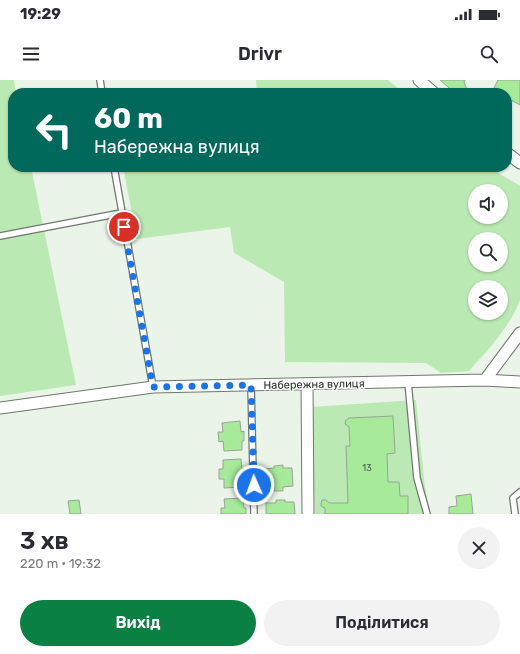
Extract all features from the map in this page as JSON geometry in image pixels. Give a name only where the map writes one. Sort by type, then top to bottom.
[{"type":"street","points":[[419,80],[428,88]]},
{"type":"street","points":[[512,157],[520,163]]},
{"type":"street","points":[[485,380],[520,333]]},
{"type":"street","name":"Набережна вулиця","points":[[0,408],[153,387],[485,380],[520,382]]},
{"type":"street","points":[[307,384],[308,514]]},
{"type":"lane","points":[[115,172],[153,387]]},
{"type":"lane","points":[[0,236],[121,212]]},
{"type":"lane","points":[[408,382],[417,478],[427,514]]},
{"type":"lane","points":[[251,385],[254,514]]},
{"type":"lane","points":[[515,514],[513,498],[520,492]]},
{"type":"green space","points":[[0,80],[14,80],[15,88],[8,88],[8,172],[32,172],[76,385],[0,396]]},
{"type":"green space","points":[[256,80],[388,80],[398,88],[257,88]]},
{"type":"green space","points":[[124,172],[497,172],[520,186],[520,300],[516,310],[504,329],[469,371],[441,373],[426,363],[285,362],[284,282],[234,253],[230,227],[137,239]]},
{"type":"green space","points":[[416,400],[425,488],[430,514],[315,514],[311,407]]},
{"type":"building","points":[[440,80],[465,80],[464,82],[466,88],[449,88]]},
{"type":"building","points":[[498,80],[520,80],[520,105],[512,101],[512,88],[494,88]]},
{"type":"building","points":[[393,416],[395,453],[387,454],[388,482],[399,482],[400,496],[408,496],[408,514],[325,514],[325,508],[321,506],[322,500],[326,500],[329,503],[348,503],[346,446],[350,446],[349,427],[345,424],[346,420],[349,418]]},
{"type":"building","points":[[240,421],[241,432],[244,431],[242,450],[224,451],[223,441],[219,442],[218,432],[223,432],[222,423]]},
{"type":"building","points":[[241,459],[245,478],[242,478],[243,487],[224,488],[224,479],[219,479],[219,469],[223,469],[223,460]]},
{"type":"building","points":[[283,465],[283,468],[292,468],[293,486],[283,487],[283,491],[274,491],[274,487],[264,487],[264,469]]},
{"type":"building","points":[[471,494],[473,514],[449,514],[449,507],[457,506],[456,496]]},
{"type":"building","points":[[243,498],[246,514],[221,514],[221,508],[225,508],[224,499]]},
{"type":"building","points":[[79,500],[81,514],[70,514],[68,501]]},
{"type":"building","points":[[276,500],[294,502],[295,514],[266,514],[266,503],[276,503]]},
{"type":"route","points":[[124,227],[153,387],[251,385],[254,485]]}]
